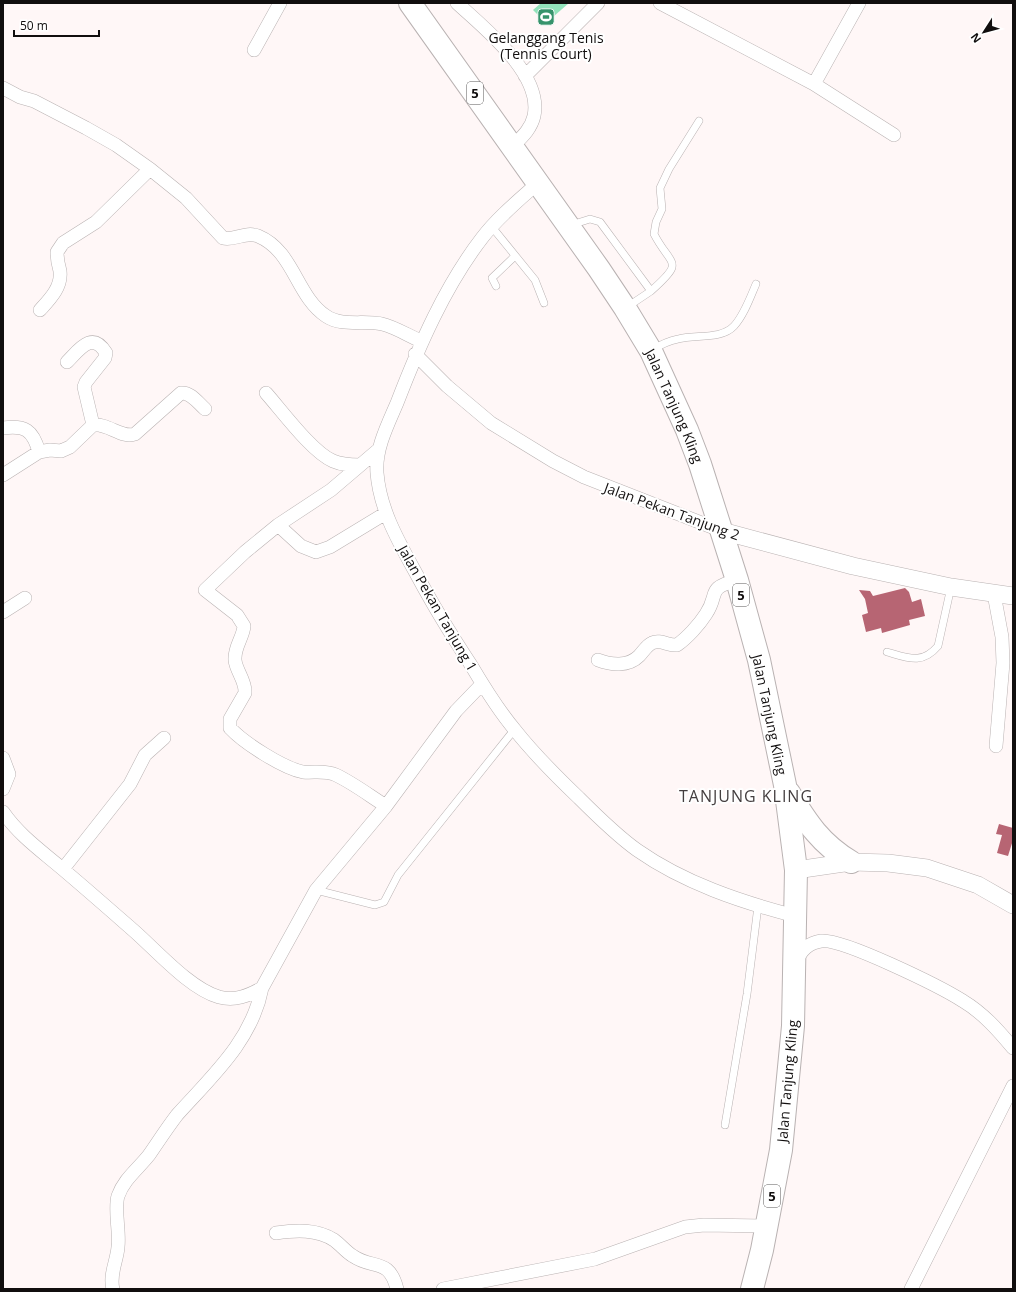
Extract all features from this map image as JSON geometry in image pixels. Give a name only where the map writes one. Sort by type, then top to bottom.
[{"type":"highway","name":"Jalan Tanjung Kling","points":[[410,3],[513,146],[625,308],[651,352],[687,430],[722,531],[759,660],[785,785],[796,870],[795,963],[793,1026],[781,1150],[752,1289]]},
{"type":"highway","points":[[785,785],[805,819],[819,837],[834,852],[851,862]]},
{"type":"street","points":[[254,50],[280,3]]},
{"type":"street","points":[[457,3],[500,43],[525,76],[534,102],[534,115],[530,126],[513,146]]},
{"type":"street","points":[[525,76],[598,3]]},
{"type":"street","points":[[660,3],[814,84],[894,135]]},
{"type":"street","points":[[814,84],[859,3]]},
{"type":"street","points":[[3,88],[20,97],[34,101],[86,128],[116,145],[150,168],[186,198],[223,238],[229,240],[250,234],[258,236],[269,243],[287,261],[314,305],[326,316],[339,322],[383,324],[421,341]]},
{"type":"street","points":[[40,310],[59,286],[60,272],[56,252],[63,243],[96,222],[150,168]]},
{"type":"street","name":"Jalan Pekan Tanjung 1","points":[[538,183],[492,227],[466,259],[415,354],[378,450],[376,472],[386,513],[395,534],[436,610],[482,684],[514,730],[591,811],[638,851],[687,878],[758,906],[795,916]]},
{"type":"street","points":[[67,362],[80,348],[88,343],[94,342],[98,344],[106,353],[105,358],[86,382],[84,387],[93,425]]},
{"type":"street","name":"Jalan Pekan Tanjung 2","points":[[415,354],[447,386],[491,423],[553,461],[584,477],[722,531],[853,566],[951,587],[1013,596]]},
{"type":"street","points":[[3,475],[39,452],[50,450],[61,451],[67,449],[93,425],[105,425],[132,435],[181,392],[185,392],[192,396],[205,409]]},
{"type":"street","points":[[266,393],[321,453],[338,463],[360,465]]},
{"type":"street","points":[[3,428],[16,426],[24,428],[36,441],[39,452]]},
{"type":"street","points":[[378,450],[331,490],[278,525],[245,552],[205,590],[238,615],[244,626],[235,656],[245,693],[230,719],[230,728],[271,758],[288,767],[301,771],[324,772],[336,775],[386,806]]},
{"type":"street","points":[[278,525],[301,546],[316,552],[330,547],[386,513]]},
{"type":"street","points":[[598,660],[609,664],[619,664],[637,658],[652,643],[659,642],[671,646],[677,645],[707,613],[714,592],[719,587],[737,580]]},
{"type":"street","points":[[994,594],[1002,637],[1004,663],[996,746]]},
{"type":"street","points":[[3,612],[25,598]]},
{"type":"street","points":[[113,1289],[113,1270],[118,1249],[120,1230],[117,1215],[118,1198],[124,1183],[147,1156],[176,1117],[234,1050],[248,1028],[259,1005],[262,988],[316,890],[386,806],[456,712],[482,684]]},
{"type":"street","points":[[63,869],[130,784],[145,755],[164,738]]},
{"type":"street","points":[[3,758],[9,774],[3,789]]},
{"type":"street","points":[[3,812],[24,836],[190,980],[204,990],[219,997],[234,999],[248,996],[262,988]]},
{"type":"street","points":[[796,870],[851,862],[888,863],[927,868],[978,885],[1013,905]]},
{"type":"street","points":[[795,963],[803,949],[821,941],[829,941],[859,951],[917,976],[963,1001],[994,1025],[1013,1048]]},
{"type":"street","points":[[912,1289],[1013,1086]]},
{"type":"street","points":[[443,1289],[595,1259],[685,1227],[704,1225],[766,1226]]},
{"type":"street","points":[[276,1234],[299,1231],[322,1234],[334,1240],[353,1256],[362,1261],[382,1265],[395,1281],[397,1289]]},
{"type":"lane","points":[[625,308],[651,291],[669,274],[673,265],[654,234],[656,222],[662,208],[660,188],[669,169],[699,121]]},
{"type":"lane","points":[[568,226],[590,219],[600,222],[651,291]]},
{"type":"lane","points":[[492,227],[534,280],[544,303]]},
{"type":"lane","points":[[496,286],[492,278],[515,256]]},
{"type":"lane","points":[[651,352],[661,344],[679,338],[719,334],[728,331],[738,321],[756,284]]},
{"type":"lane","points":[[887,652],[911,658],[919,658],[933,652],[938,646],[951,587]]},
{"type":"lane","points":[[316,890],[375,905],[384,902],[398,875],[514,730]]},
{"type":"lane","points":[[725,1125],[747,994],[758,906]]},
{"type":"green space","name":"Gelanggang Tenis (Tennis Court)","points":[[541,3],[569,3],[546,23],[533,10]]},
{"type":"building","points":[[905,588],[909,592],[912,602],[921,599],[925,616],[909,620],[910,625],[882,633],[881,628],[866,632],[862,615],[868,613],[865,599],[859,590],[870,591],[873,596]]},
{"type":"building","points":[[999,824],[1013,828],[1013,840],[1008,856],[997,853],[1002,835],[996,834]]},
{"type":"place","name":"Gelanggang Tenis (Tennis Court)","points":[[546,17]]},
{"type":"district","name":"TANJUNG KLING","points":[[746,796]]}]
